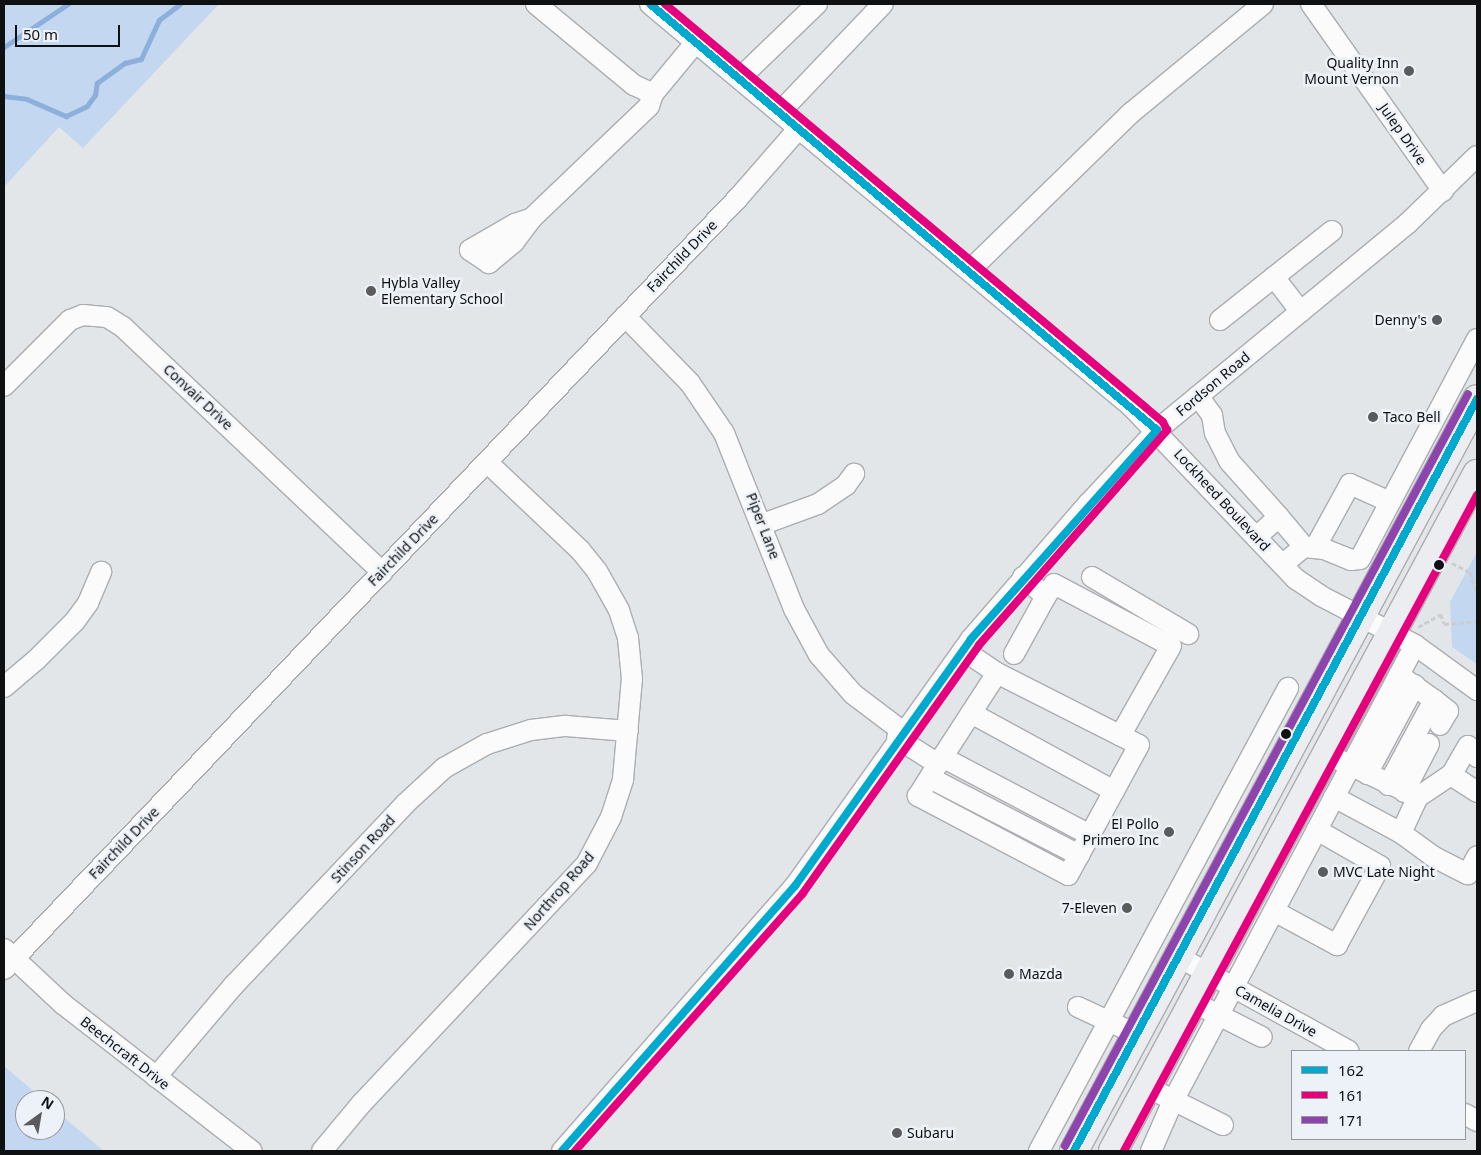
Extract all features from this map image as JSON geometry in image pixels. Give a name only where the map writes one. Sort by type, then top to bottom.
[{"type":"highway","points":[[1074,1151],[1477,399]]},
{"type":"highway","points":[[1113,1151],[1327,753],[1407,635],[1477,474]]},
{"type":"street","points":[[536,4],[634,85],[654,94]]},
{"type":"street","name":"Lockheed Boulevard","points":[[650,4],[970,270],[1157,430],[1209,487],[1308,588],[1361,618],[1407,635],[1477,690]]},
{"type":"street","points":[[740,78],[817,4]]},
{"type":"street","points":[[780,112],[883,4]]},
{"type":"street","points":[[970,270],[1131,113],[1263,4]]},
{"type":"street","name":"Julep Drive","points":[[1311,4],[1443,191]]},
{"type":"street","points":[[532,218],[649,106],[654,94],[696,42]]},
{"type":"street","name":"Fairchild Drive","points":[[7,959],[487,462],[738,198],[799,128]]},
{"type":"street","name":"Fordson Road","points":[[562,1151],[795,886],[900,735],[963,650],[1023,576],[1157,430],[1301,312],[1443,191],[1476,159]]},
{"type":"street","points":[[1220,320],[1332,231]]},
{"type":"street","points":[[1274,277],[1301,312]]},
{"type":"street","name":"Convair Drive","points":[[4,386],[70,320],[83,315],[107,317],[123,327],[382,572]]},
{"type":"street","name":"Piper Lane","points":[[625,316],[670,361],[712,414],[735,455],[794,609],[819,655],[853,694],[937,766]]},
{"type":"street","points":[[1198,396],[1212,415],[1215,433],[1236,468],[1279,517],[1310,547],[1351,560],[1360,559],[1390,502],[1471,366],[1477,339]]},
{"type":"street","name":"Northrop Road","points":[[322,1151],[362,1103],[587,863],[603,836],[616,803],[628,730],[631,655],[625,624],[612,594],[580,550],[487,462]]},
{"type":"street","points":[[1209,487],[1236,468]]},
{"type":"street","points":[[763,524],[818,504],[846,485],[854,474]]},
{"type":"street","points":[[1283,564],[1310,547],[1350,484],[1390,502]]},
{"type":"street","points":[[1256,536],[1279,517]]},
{"type":"street","points":[[4,687],[25,671],[75,621],[88,603],[101,572]]},
{"type":"street","points":[[1023,576],[1046,596]]},
{"type":"street","points":[[1092,577],[1188,634]]},
{"type":"street","points":[[1014,654],[1054,584],[1171,646],[1120,736]]},
{"type":"street","points":[[1155,1150],[1173,1101],[1220,1016],[1233,987],[1334,797],[1359,770],[1407,680],[1407,635]]},
{"type":"street","points":[[963,650],[997,672],[1139,746],[1068,875],[918,796],[997,672]]},
{"type":"street","points":[[1407,680],[1448,711],[1440,724]]},
{"type":"street","points":[[1039,1151],[1288,688]]},
{"type":"street","points":[[1401,832],[1403,791],[1434,700]]},
{"type":"street","points":[[971,713],[1114,791]]},
{"type":"street","points":[[1270,720],[1298,734]]},
{"type":"street","name":"Stinson Road","points":[[156,1077],[234,985],[405,804],[444,768],[487,744],[532,730],[566,726],[628,730]]},
{"type":"street","points":[[1403,791],[1430,744]]},
{"type":"street","points":[[1327,753],[1403,791],[1451,775],[1468,746],[1477,757]]},
{"type":"street","points":[[937,766],[1090,835]]},
{"type":"street","points":[[937,766],[1079,855]]},
{"type":"street","points":[[1451,775],[1477,792]]},
{"type":"street","points":[[1334,797],[1401,832],[1434,857],[1468,874],[1477,856]]},
{"type":"street","points":[[1274,911],[1337,945],[1380,866],[1317,830]]},
{"type":"street","name":"Camelia Drive","points":[[1177,956],[1348,1050]]},
{"type":"street","name":"Beechcraft Drive","points":[[7,959],[252,1151]]},
{"type":"street","points":[[1420,1050],[1431,1029],[1443,1016],[1477,1001]]},
{"type":"street","points":[[1192,1002],[1262,1037]]},
{"type":"street","points":[[1078,1007],[1136,1034]]},
{"type":"street","points":[[1147,1087],[1223,1125]]},
{"type":"street","points":[[1466,1115],[1477,1121]]},
{"type":"path","points":[[1446,560],[1470,572],[1477,592]]},
{"type":"path","points":[[1407,635],[1442,614],[1444,624],[1477,621]]},
{"type":"shaded area","points":[[4,4],[219,4],[83,148],[59,127],[4,187]]},
{"type":"shaded area","points":[[1477,552],[1477,664],[1452,647],[1450,602]]},
{"type":"shaded area","points":[[4,1066],[32,1090],[15,1090],[15,1140],[65,1140],[65,1118],[104,1151],[4,1151]]},
{"type":"waterway","points":[[4,47],[68,4]]},
{"type":"waterway","points":[[4,96],[27,99],[66,116],[87,106],[95,95],[97,83],[125,63],[141,59],[159,20],[180,4]]},
{"type":"transit line","name":"162","points":[[562,1151],[795,886],[971,639],[1157,430],[650,4]]},
{"type":"transit line","name":"161","points":[[575,1151],[803,893],[979,645],[1167,430],[1163,422],[665,4]]},
{"type":"transit line","name":"171","points":[[1065,1146],[1468,394]]},
{"type":"transit line","name":"162","points":[[1074,1151],[1477,399]]},
{"type":"transit line","name":"161","points":[[1124,1151],[1477,495]]},
{"type":"place","name":"Quality Inn Mount Vernon","points":[[1409,71]]},
{"type":"place","name":"Hybla Valley Elementary School","points":[[371,291]]},
{"type":"place","name":"Denny's","points":[[1437,320]]},
{"type":"place","name":"Taco Bell","points":[[1373,417]]},
{"type":"place","name":"El Pollo Primero Inc","points":[[1169,832]]},
{"type":"place","name":"MVC Late Night","points":[[1323,872]]},
{"type":"place","name":"7-Eleven","points":[[1127,908]]},
{"type":"place","name":"Mazda","points":[[1009,974]]},
{"type":"place","name":"Subaru","points":[[897,1133]]}]
